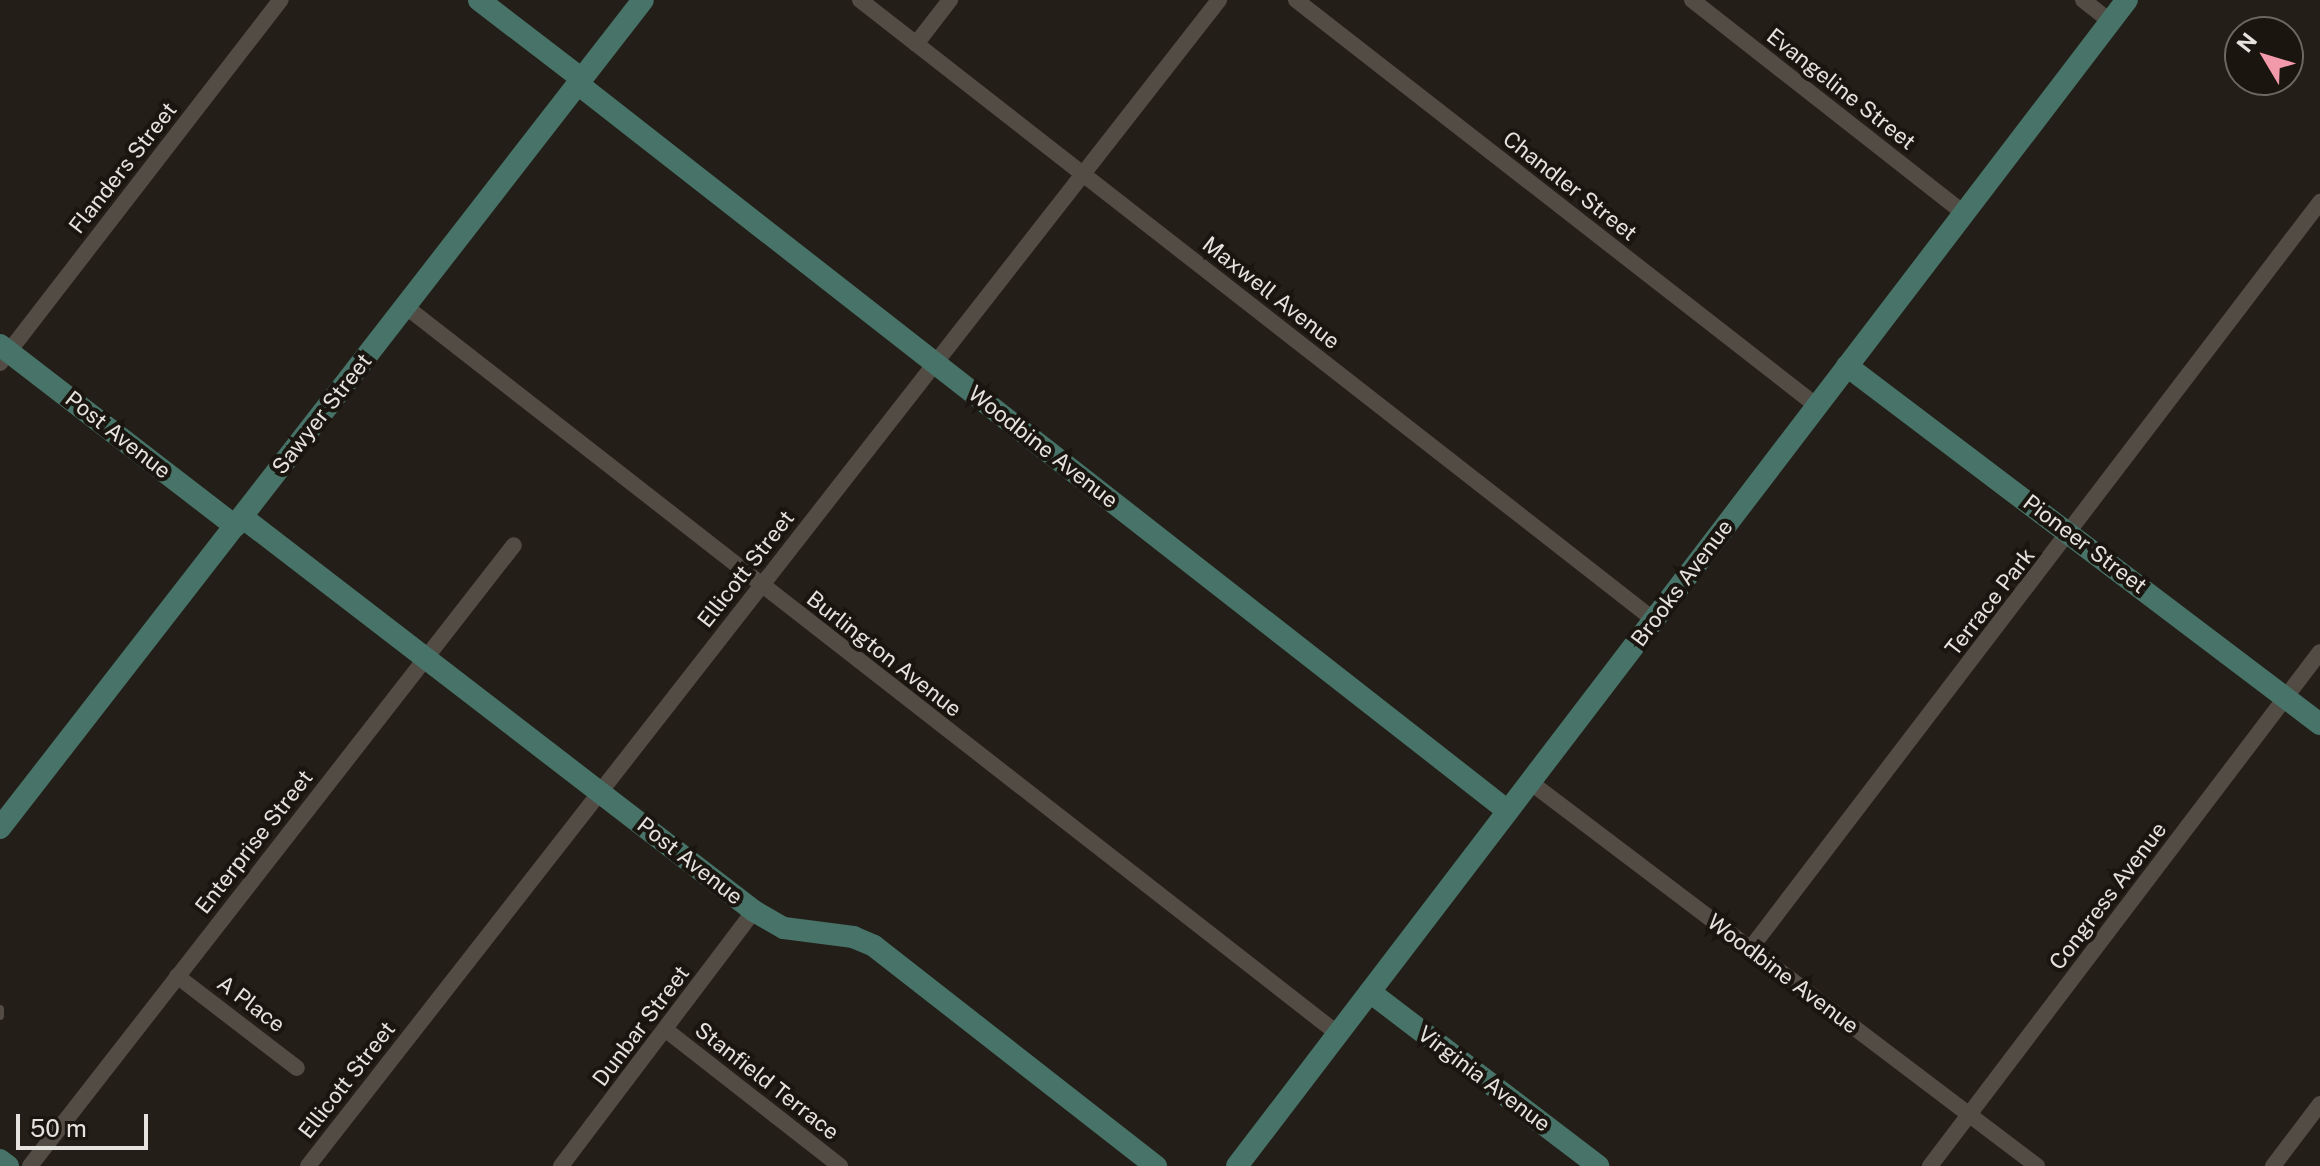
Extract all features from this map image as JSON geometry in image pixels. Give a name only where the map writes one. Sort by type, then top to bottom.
[{"type":"street","name":"Flanders Street","points":[[3,353],[281,0]]},
{"type":"street","name":"Woodbine Avenue","points":[[479,0],[935,363],[1508,811]]},
{"type":"street","name":"Sawyer Street","points":[[0,828],[643,0]]},
{"type":"street","name":"Maxwell Avenue","points":[[860,0],[1654,620]]},
{"type":"street","points":[[916,44],[950,0]]},
{"type":"street","name":"Ellicott Street","points":[[308,1166],[1219,0]]},
{"type":"street","name":"Chandler Street","points":[[1296,0],[1817,406]]},
{"type":"street","name":"Evangeline Street","points":[[1692,0],[1964,213]]},
{"type":"street","points":[[2083,0],[2110,21]]},
{"type":"street","name":"Brooks Avenue","points":[[1237,1166],[2127,0]]},
{"type":"street","name":"Terrace Park","points":[[1750,949],[2320,202]]},
{"type":"street","name":"Burlington Avenue","points":[[405,306],[1338,1034]]},
{"type":"street","name":"Post Avenue","points":[[3,353],[426,655],[754,911],[784,928],[853,937],[874,946],[1156,1166]]},
{"type":"street","name":"Pioneer Street","points":[[1847,366],[2071,532],[2320,724]]},
{"type":"street","name":"Enterprise Street","points":[[30,1166],[514,545]]},
{"type":"street","name":"Congress Avenue","points":[[1930,1166],[2320,652]]},
{"type":"street","name":"Woodbine Avenue","points":[[1530,782],[2037,1166]]},
{"type":"street","name":"Dunbar Street","points":[[561,1166],[754,911]]},
{"type":"street","name":"A Place","points":[[177,976],[297,1068]]},
{"type":"street","name":"Virginia Avenue","points":[[1370,992],[1598,1166]]},
{"type":"street","name":"Stanfield Terrace","points":[[666,1030],[834,1164]]},
{"type":"street","points":[[2273,1166],[2320,1104]]},
{"type":"street","points":[[0,1160],[8,1166]]},
{"type":"lane","points":[[0,1009],[0,1016]]}]
